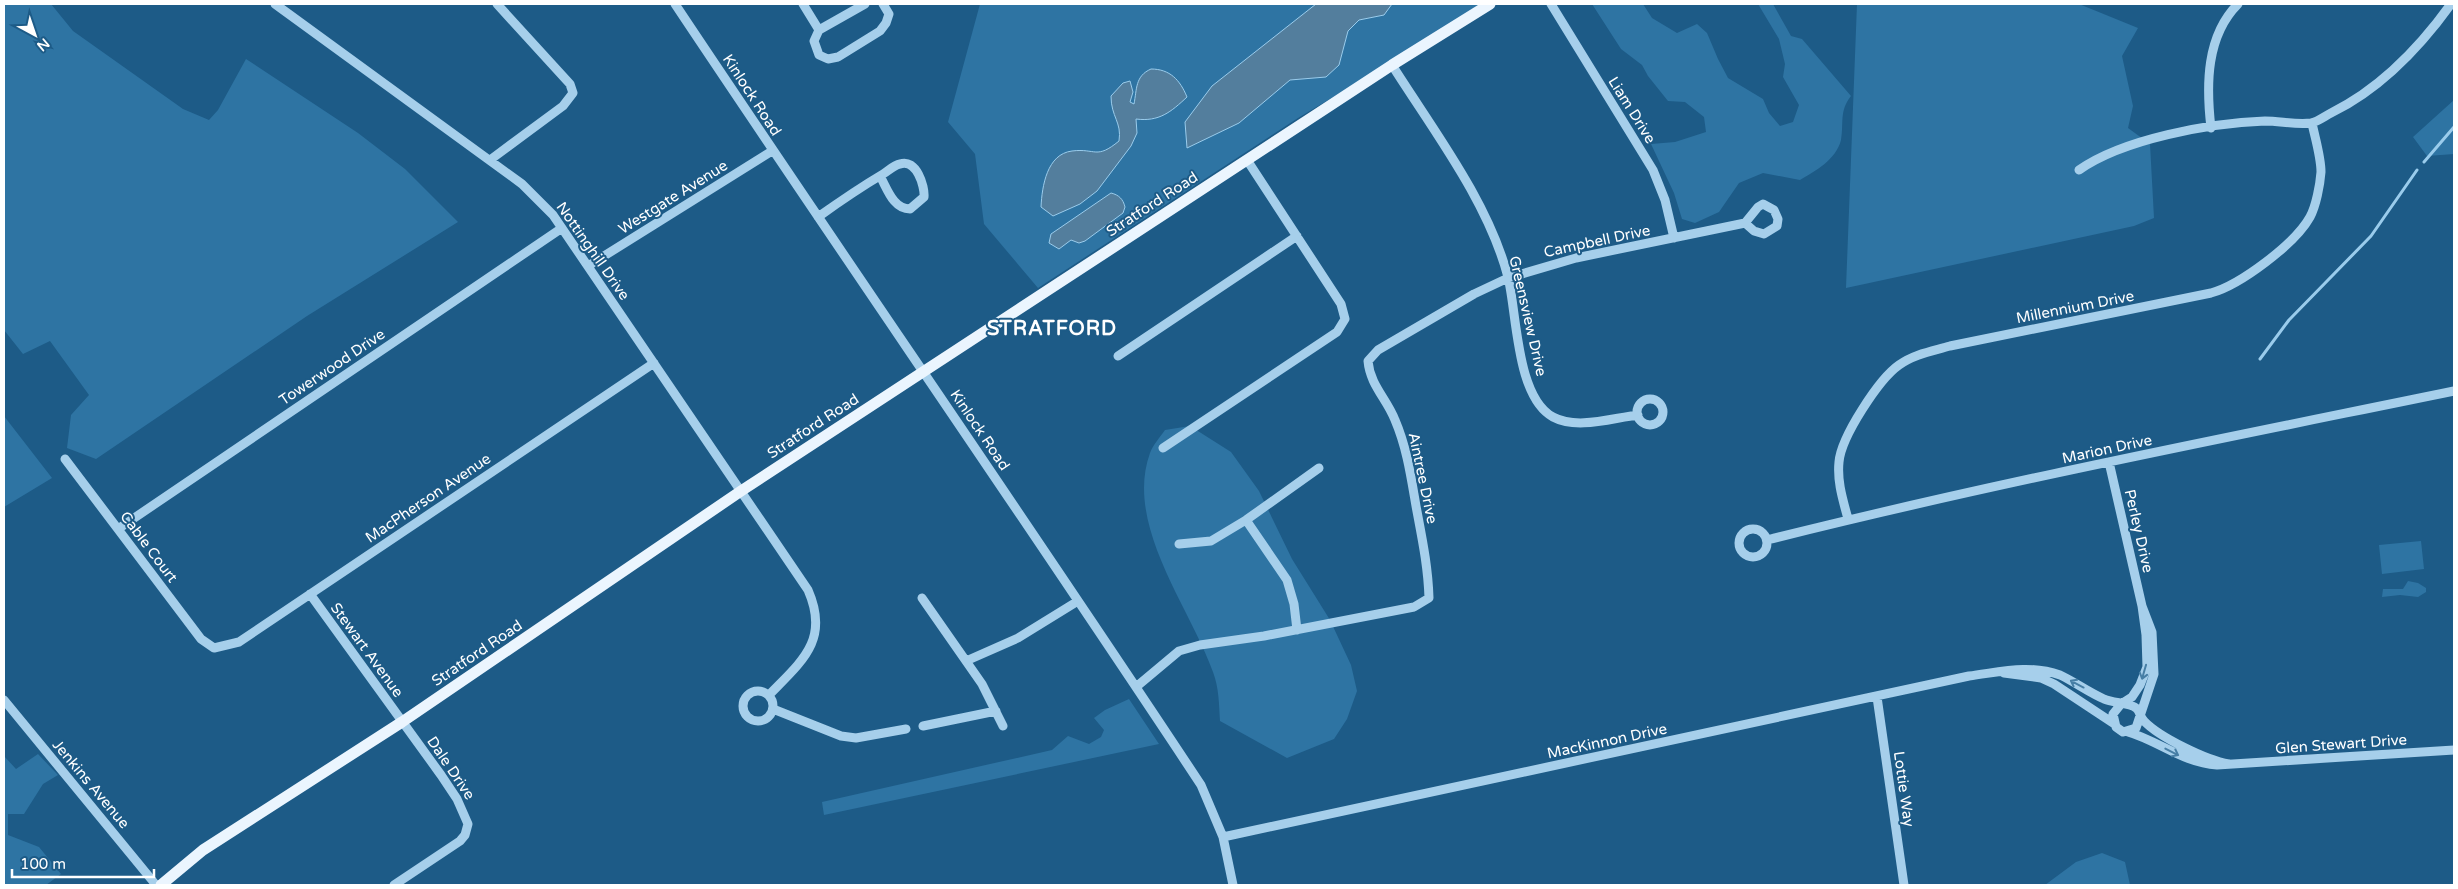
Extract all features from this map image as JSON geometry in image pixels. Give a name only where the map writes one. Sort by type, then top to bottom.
[{"type":"main road","name":"Stratford Road","points":[[161,885],[203,850],[402,722],[741,492],[1392,65],[1490,4]]},
{"type":"street","name":"Nottinghill Drive","points":[[275,4],[490,160],[539,199],[562,228],[808,590],[814,606],[817,623],[813,642],[804,660],[769,695]]},
{"type":"street","points":[[490,160],[563,106],[573,93],[570,84],[497,4]]},
{"type":"street","name":"Kinlock Road","points":[[676,4],[772,151],[925,372],[1201,786],[1223,837],[1232,885]]},
{"type":"street","points":[[802,4],[819,30]]},
{"type":"street","points":[[865,4],[819,30],[814,41],[819,55],[828,59],[838,57],[880,31],[886,23],[888,14],[883,4]]},
{"type":"street","name":"Liam Drive","points":[[1551,4],[1652,170],[1666,200],[1674,238]]},
{"type":"street","points":[[2211,128],[2208,77],[2213,48],[2225,19],[2238,4]]},
{"type":"street","points":[[2079,170],[2110,152],[2187,131],[2265,122],[2312,123],[2341,108],[2404,61],[2451,4]]},
{"type":"street","name":"Greensview Drive","points":[[1392,65],[1478,203],[1498,248],[1508,278],[1524,375],[1538,402],[1552,417],[1584,424],[1638,415]]},
{"type":"street","name":"Millennium Drive","points":[[1848,519],[1840,491],[1839,462],[1842,446],[1858,416],[1892,371],[1919,355],[1950,346],[2211,293],[2235,283],[2295,236],[2310,216],[2321,172],[2312,123]]},
{"type":"street","name":"Westgate Avenue","points":[[588,266],[772,151]]},
{"type":"street","points":[[1163,448],[1337,332],[1345,319],[1341,304],[1247,160]]},
{"type":"street","points":[[818,217],[880,176],[901,163],[908,164],[923,181],[924,197],[910,209],[902,209],[896,204],[880,176]]},
{"type":"street","name":"Campbell Drive","points":[[1369,372],[1368,362],[1378,350],[1474,294],[1508,278],[1576,258],[1745,223]]},
{"type":"street","name":"Towerwood Drive","points":[[118,529],[562,228]]},
{"type":"street","points":[[1118,356],[1297,236]]},
{"type":"street","name":"MacPherson Avenue","points":[[214,648],[239,642],[654,363]]},
{"type":"street","name":"Aintree Drive","points":[[1297,630],[1414,607],[1429,598],[1428,566],[1406,454],[1395,420],[1372,383],[1369,372]]},
{"type":"street","name":"Marion Drive","points":[[1767,540],[1848,519],[2110,462],[2454,391]]},
{"type":"street","name":"Cable Court","points":[[65,459],[202,639],[214,648]]},
{"type":"street","name":"Perley Drive","points":[[2110,462],[2142,606],[2146,635],[2147,667],[2140,685],[2132,696],[2120,704]]},
{"type":"street","points":[[1179,544],[1211,541],[1246,520],[1319,468]]},
{"type":"street","points":[[1136,687],[1179,651],[1200,645],[1297,630],[1294,604],[1287,580],[1246,520]]},
{"type":"street","name":"Stewart Avenue","points":[[310,594],[402,722]]},
{"type":"street","points":[[922,598],[966,661],[1003,726]]},
{"type":"street","points":[[966,661],[1018,638],[1078,601]]},
{"type":"street","name":"Perley Drive","points":[[2140,715],[2154,674],[2155,659],[2152,632],[2142,606]]},
{"type":"street","name":"MacKinnon Drive","points":[[1223,837],[2016,668],[2034,668],[2059,675],[2100,697],[2120,704]]},
{"type":"street","name":"MacKinnon Drive","points":[[1996,673],[2040,678],[2054,684],[2113,722]]},
{"type":"street","points":[[760,691],[769,695],[773,709],[768,717],[758,721],[749,717],[744,709],[744,700],[751,693],[760,691]]},
{"type":"street","name":"Lottie Way","points":[[1877,697],[1904,885]]},
{"type":"street","name":"Jenkins Avenue","points":[[4,700],[156,885]]},
{"type":"street","points":[[2120,704],[2132,705],[2140,715],[2136,728],[2128,732],[2119,730],[2113,722],[2113,714],[2120,704]]},
{"type":"street","points":[[773,709],[841,736],[856,738],[906,729]]},
{"type":"street","points":[[923,726],[996,711]]},
{"type":"street","name":"Glen Stewart Drive","points":[[2140,715],[2142,720],[2161,734],[2213,761],[2228,764]]},
{"type":"street","name":"Dale Drive","points":[[394,885],[460,841],[465,835],[468,824],[457,799],[402,722]]},
{"type":"street","name":"Glen Stewart Drive","points":[[2128,732],[2146,737],[2182,757],[2206,765],[2454,750]]},
{"type":"shaded area","points":[[4,4],[51,4],[73,31],[183,109],[209,120],[218,110],[246,59],[358,133],[405,169],[458,222],[307,316],[96,459],[67,448],[71,415],[89,395],[50,341],[23,354],[4,330]]},
{"type":"shaded area","points":[[980,4],[1489,4],[1298,118],[1038,288],[984,224],[975,154],[948,122]]},
{"type":"shaded area","points":[[1316,4],[1392,4],[1384,15],[1359,20],[1348,31],[1339,65],[1326,77],[1290,80],[1239,123],[1187,148],[1185,122],[1212,86]]},
{"type":"shaded area","points":[[1592,4],[1643,4],[1652,18],[1677,33],[1697,24],[1707,33],[1728,78],[1763,99],[1769,113],[1780,126],[1793,122],[1799,105],[1783,77],[1785,64],[1779,39],[1758,4],[1773,4],[1791,36],[1802,39],[1851,96],[1843,112],[1841,140],[1835,153],[1824,164],[1800,180],[1763,173],[1739,183],[1719,212],[1695,223],[1682,219],[1674,193],[1651,144],[1675,142],[1706,132],[1704,117],[1685,102],[1668,101],[1648,76],[1642,65],[1621,49]]},
{"type":"shaded area","points":[[1857,4],[2079,4],[2138,28],[2122,56],[2133,106],[2128,128],[2150,144],[2154,218],[2134,226],[1846,288]]},
{"type":"shaded area","points":[[1151,69],[1169,73],[1181,85],[1187,97],[1164,115],[1144,120],[1136,119],[1137,133],[1131,146],[1097,191],[1080,204],[1053,216],[1041,207],[1045,181],[1051,164],[1064,153],[1080,150],[1100,152],[1119,141],[1120,134],[1111,103],[1111,96],[1123,83],[1130,81],[1133,92],[1130,102],[1134,104],[1139,79]]},
{"type":"shaded area","points":[[2454,100],[2454,154],[2427,156],[2413,137]]},
{"type":"shaded area","points":[[1111,193],[1118,196],[1123,202],[1125,207],[1123,213],[1085,241],[1079,243],[1071,240],[1059,249],[1049,243],[1051,234]]},
{"type":"shaded area","points":[[4,416],[52,478],[4,507]]},
{"type":"shaded area","points":[[1190,426],[1231,452],[1259,491],[1292,559],[1330,620],[1351,665],[1357,691],[1347,719],[1334,739],[1287,758],[1220,721],[1218,690],[1213,672],[1203,647],[1163,565],[1152,537],[1146,508],[1144,480],[1150,453],[1165,430]]},
{"type":"shaded area","points":[[2421,541],[2424,569],[2382,574],[2379,545]]},
{"type":"shaded area","points":[[2408,581],[2418,583],[2426,588],[2426,592],[2418,597],[2400,595],[2382,597],[2383,589],[2403,589]]},
{"type":"shaded area","points":[[1129,699],[1159,744],[824,815],[822,802],[1052,750],[1068,736],[1089,744],[1101,737],[1104,730],[1094,718],[1105,710]]},
{"type":"shaded area","points":[[38,754],[58,775],[43,784],[24,814],[8,814],[8,835],[39,847],[61,874],[46,885],[4,885],[4,756],[16,769]]},
{"type":"shaded area","points":[[2102,853],[2125,862],[2130,885],[2045,885],[2076,862]]},
{"type":"waterway","points":[[2424,162],[2454,127]]},
{"type":"waterway","points":[[2260,359],[2289,320],[2371,236],[2417,170]]},
{"type":"district","name":"STRATFORD","points":[[1052,328]]}]
